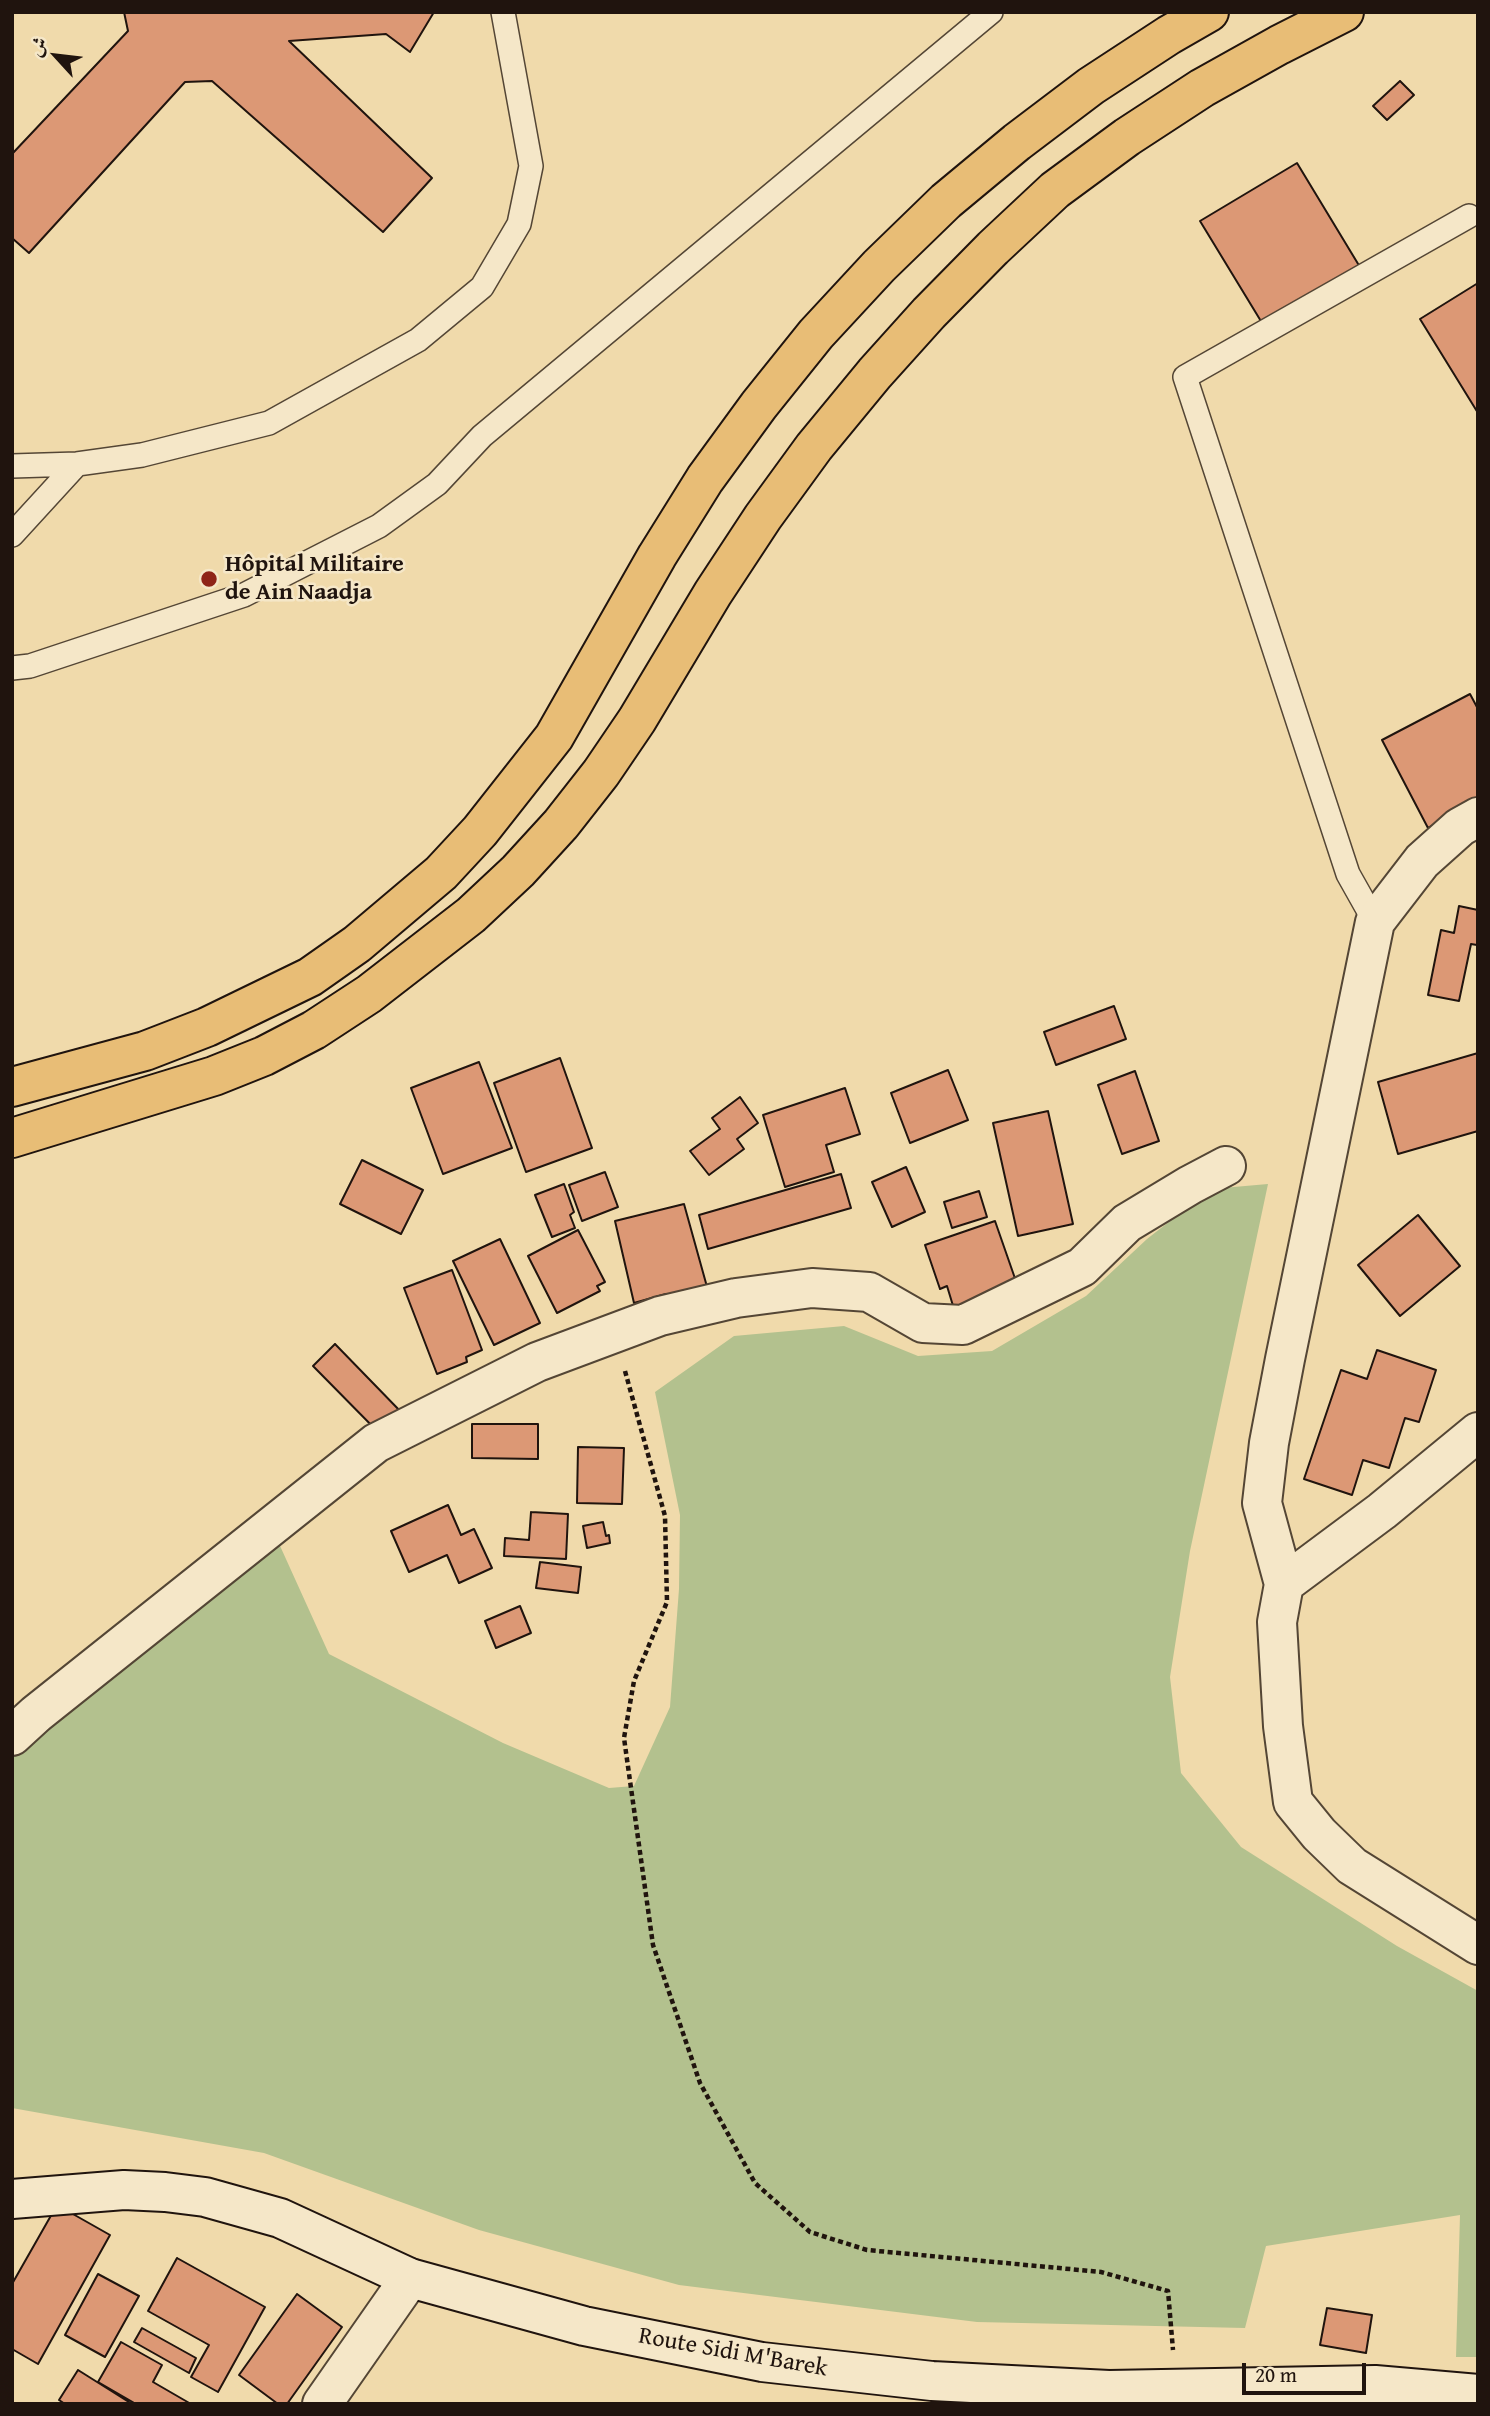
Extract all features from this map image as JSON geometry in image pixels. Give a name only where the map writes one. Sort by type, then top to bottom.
[{"type":"highway","points":[[12,1087],[145,1051],[207,1027],[310,976],[357,944],[441,873],[480,831],[554,737],[657,556],[705,479],[759,405],[816,334],[879,266],[936,211],[1017,142],[1091,86],[1209,12]]},
{"type":"highway","points":[[12,1138],[214,1076],[264,1056],[314,1030],[369,994],[471,915],[544,843],[601,773],[763,517],[814,447],[929,313],[1055,190],[1127,136],[1202,88],[1344,12]]},
{"type":"street","points":[[1478,817],[1460,827],[1422,861],[1375,922],[1317,1196],[1269,1443],[1262,1503],[1284,1584],[1277,1622],[1283,1726],[1293,1802],[1319,1834],[1352,1866],[1478,1945]]},
{"type":"street","points":[[12,1736],[376,1443],[537,1363],[660,1316],[736,1298],[812,1288],[869,1292],[923,1323],[962,1325],[1082,1267],[1127,1223],[1226,1166]]},
{"type":"street","points":[[1284,1584],[1382,1511],[1478,1432]]},
{"type":"street","name":"Route Sidi M'Barek","points":[[12,2199],[124,2190],[205,2197],[280,2218],[410,2278],[584,2326],[762,2362],[932,2381],[1109,2390],[1375,2385],[1478,2394]]},
{"type":"street","points":[[322,2404],[410,2278]]},
{"type":"lane","points":[[12,466],[77,464],[142,455],[269,423],[418,340],[482,287],[519,224],[531,166],[503,12]]},
{"type":"lane","points":[[12,668],[30,666],[244,595],[379,526],[437,484],[482,436],[991,12]]},
{"type":"lane","points":[[1375,922],[1348,874],[1185,377],[1469,216]]},
{"type":"lane","points":[[12,535],[77,464]]},
{"type":"path","points":[[614,1334],[665,1516],[667,1602],[635,1681],[624,1738],[653,1945],[700,2083],[755,2183],[810,2232],[867,2250],[1101,2272],[1168,2291],[1174,2344],[1171,2389]]},
{"type":"green space","points":[[1268,1184],[1190,1551],[1170,1677],[1181,1773],[1241,1847],[1397,1946],[1478,1991],[1478,2357],[1456,2357],[1460,2215],[1266,2246],[1245,2328],[977,2322],[679,2285],[479,2230],[264,2153],[12,2108],[12,1758],[276,1537],[329,1654],[503,1743],[609,1788],[634,1786],[670,1707],[679,1589],[680,1515],[655,1392],[734,1336],[844,1326],[918,1356],[992,1351],[1086,1296],[1147,1239],[1211,1189]]},
{"type":"building","points":[[124,12],[434,12],[410,52],[386,34],[289,41],[432,178],[383,232],[212,81],[185,82],[29,253],[12,238],[12,154],[128,31]]},
{"type":"building","points":[[1400,81],[1414,95],[1387,120],[1373,106]]},
{"type":"building","points":[[1297,163],[1366,277],[1270,336],[1200,221]]},
{"type":"building","points":[[1478,283],[1478,413],[1420,319]]},
{"type":"building","points":[[1470,694],[1478,709],[1478,802],[1428,828],[1382,740]]},
{"type":"building","points":[[1459,906],[1478,910],[1477,945],[1471,944],[1459,1001],[1428,995],[1441,930],[1454,933]]},
{"type":"building","points":[[1114,1006],[1126,1039],[1056,1065],[1044,1032]]},
{"type":"building","points":[[1478,1053],[1478,1131],[1398,1154],[1378,1082]]},
{"type":"building","points":[[560,1058],[592,1148],[526,1172],[494,1083]]},
{"type":"building","points":[[479,1062],[512,1148],[443,1174],[411,1088]]},
{"type":"building","points":[[948,1070],[968,1120],[910,1143],[891,1093]]},
{"type":"building","points":[[1135,1071],[1159,1141],[1122,1154],[1098,1085]]},
{"type":"building","points":[[845,1088],[860,1134],[826,1145],[834,1172],[785,1187],[763,1115]]},
{"type":"building","points":[[740,1097],[758,1123],[737,1139],[744,1149],[709,1175],[690,1151],[720,1129],[712,1118]]},
{"type":"building","points":[[1048,1111],[1073,1224],[1018,1236],[993,1123]]},
{"type":"building","points":[[362,1160],[423,1190],[401,1234],[340,1204]]},
{"type":"building","points":[[906,1167],[925,1212],[892,1227],[872,1182]]},
{"type":"building","points":[[605,1172],[618,1207],[582,1221],[569,1185]]},
{"type":"building","points":[[841,1174],[851,1208],[708,1249],[699,1215]]},
{"type":"building","points":[[564,1184],[574,1212],[570,1215],[575,1228],[552,1237],[535,1195]]},
{"type":"building","points":[[979,1191],[987,1217],[952,1228],[944,1202]]},
{"type":"building","points":[[684,1204],[709,1294],[669,1305],[666,1294],[634,1303],[615,1221]]},
{"type":"building","points":[[1418,1215],[1460,1266],[1400,1316],[1358,1265]]},
{"type":"building","points":[[995,1221],[1018,1287],[954,1309],[947,1286],[940,1289],[925,1245]]},
{"type":"building","points":[[578,1230],[605,1282],[597,1286],[600,1291],[557,1313],[528,1256]]},
{"type":"building","points":[[500,1239],[540,1323],[494,1345],[453,1261]]},
{"type":"building","points":[[452,1270],[482,1350],[466,1357],[467,1362],[437,1374],[404,1288]]},
{"type":"building","points":[[335,1344],[404,1415],[382,1436],[313,1366]]},
{"type":"building","points":[[1377,1350],[1436,1370],[1419,1422],[1405,1418],[1389,1468],[1363,1460],[1352,1495],[1304,1479],[1341,1370],[1367,1379]]},
{"type":"building","points":[[472,1424],[538,1424],[538,1459],[472,1458]]},
{"type":"building","points":[[578,1447],[624,1448],[622,1504],[577,1503]]},
{"type":"building","points":[[448,1505],[461,1535],[474,1529],[492,1568],[459,1583],[447,1555],[409,1572],[391,1531]]},
{"type":"building","points":[[531,1512],[568,1514],[566,1559],[504,1556],[505,1538],[529,1540]]},
{"type":"building","points":[[603,1522],[610,1543],[587,1548],[583,1526]]},
{"type":"building","points":[[540,1562],[581,1567],[578,1593],[536,1588]]},
{"type":"building","points":[[520,1606],[531,1633],[496,1648],[485,1621]]},
{"type":"building","points":[[57,2205],[110,2235],[38,2364],[12,2349],[12,2284]]},
{"type":"building","points":[[177,2258],[265,2307],[218,2392],[191,2377],[209,2345],[148,2311]]},
{"type":"building","points":[[98,2274],[139,2296],[105,2357],[65,2335]]},
{"type":"building","points":[[297,2294],[342,2327],[287,2404],[278,2404],[239,2375]]},
{"type":"building","points":[[1327,2308],[1372,2315],[1366,2353],[1320,2345]]},
{"type":"building","points":[[142,2328],[196,2358],[189,2373],[134,2342]]},
{"type":"building","points":[[121,2342],[162,2365],[153,2382],[191,2404],[136,2404],[98,2382]]},
{"type":"building","points":[[78,2370],[132,2404],[65,2404],[59,2400]]},
{"type":"place","name":"Hôpital Militaire de Ain Naadja","points":[[209,579]]}]
